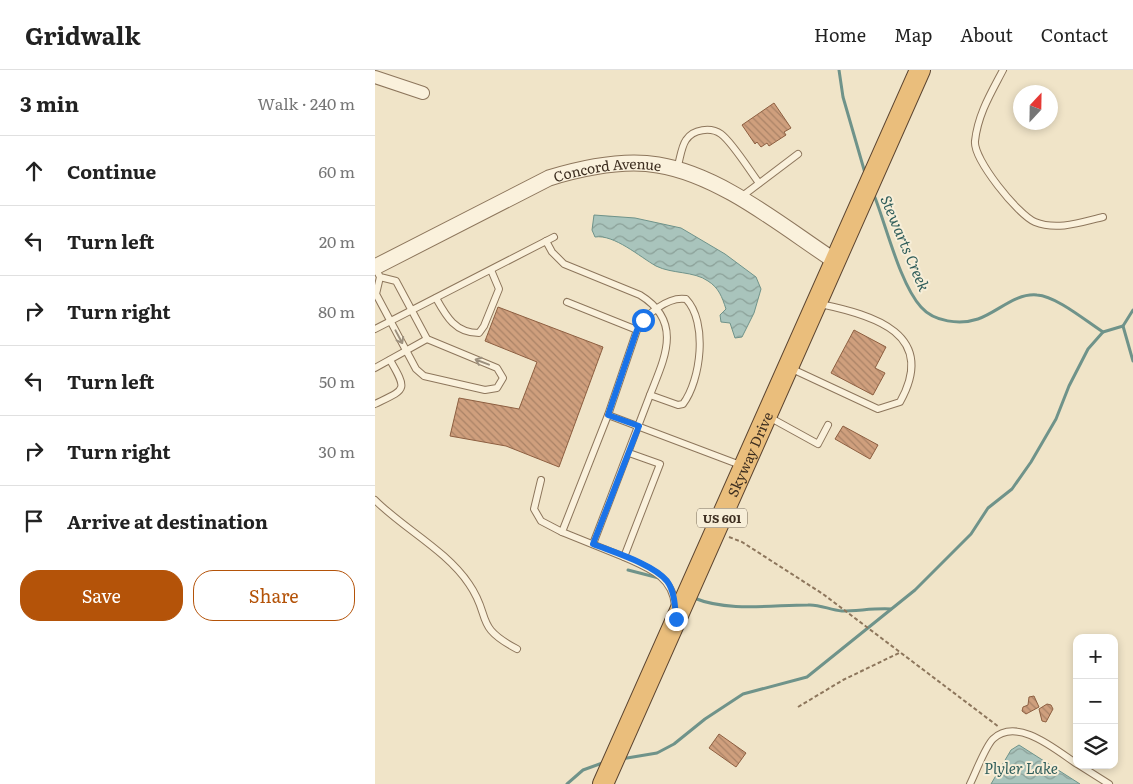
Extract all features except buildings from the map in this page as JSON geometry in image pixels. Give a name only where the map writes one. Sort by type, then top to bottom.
[{"type":"highway","name":"US 601","points":[[835,261],[920,70]]},
{"type":"highway","name":"Skyway Drive","points":[[603,784],[768,416],[835,261]]},
{"type":"street","points":[[375,77],[423,93]]},
{"type":"street","name":"Concord Avenue","points":[[377,270],[549,178],[568,172],[625,164],[658,164],[693,174],[740,198],[835,261]]},
{"type":"lane","points":[[1003,70],[983,107],[975,143],[987,172],[1006,195],[1034,222],[1060,226],[1103,217]]},
{"type":"lane","points":[[677,170],[686,140],[693,133],[711,130],[721,134],[759,183]]},
{"type":"lane","points":[[740,198],[797,154]]},
{"type":"lane","points":[[375,329],[554,237]]},
{"type":"lane","points":[[546,241],[552,252],[564,264],[649,300],[663,321],[668,343],[667,354],[593,544]]},
{"type":"lane","points":[[377,270],[396,281],[411,311],[427,339],[497,368],[502,373],[501,383],[492,390],[485,390],[433,379],[417,369],[376,294],[377,270]]},
{"type":"lane","points":[[436,298],[447,319],[454,325],[464,331],[479,333],[484,326],[499,289],[491,270]]},
{"type":"lane","points":[[561,532],[608,415],[637,330],[643,320],[656,310],[671,301],[686,299],[691,305],[701,336],[695,372],[683,404],[678,405],[650,395]]},
{"type":"lane","points":[[567,302],[637,330]]},
{"type":"lane","points":[[789,368],[878,409],[900,402],[910,384],[912,362],[903,340],[885,323],[860,312],[817,304]]},
{"type":"lane","points":[[375,368],[427,339]]},
{"type":"lane","points":[[375,404],[397,393],[402,386],[402,382],[390,360]]},
{"type":"lane","points":[[608,415],[744,466]]},
{"type":"lane","points":[[768,416],[817,444],[828,425]]},
{"type":"lane","points":[[624,557],[660,464],[629,453]]},
{"type":"lane","points":[[541,480],[534,510],[541,521],[561,532],[624,557],[655,572],[668,582],[675,600],[676,619]]},
{"type":"lane","points":[[375,500],[454,566],[470,584],[487,626],[501,640],[517,648]]},
{"type":"lane","points":[[970,784],[992,740],[1005,731],[1022,732],[1073,761]]},
{"type":"lane","points":[[1086,769],[1109,784]]},
{"type":"path","points":[[716,532],[742,542],[816,589],[1005,731]]},
{"type":"path","points":[[798,707],[843,680],[900,652]]},
{"type":"water","points":[[594,215],[635,218],[681,228],[725,254],[756,277],[761,289],[754,313],[742,337],[735,338],[730,323],[721,322],[720,315],[726,309],[720,293],[712,284],[696,276],[662,269],[618,242],[595,237],[592,230]]},
{"type":"water","name":"Plyler Lake","points":[[1019,745],[1080,784],[991,784],[1011,750]]},
{"type":"waterway","name":"Stewarts Creek","points":[[839,70],[843,97],[865,173]]},
{"type":"waterway","name":"Stewarts Creek","points":[[874,195],[906,284],[921,307],[933,316],[955,322],[971,321],[985,316],[1021,297],[1037,295],[1045,296],[1062,304],[1103,332],[1123,326],[1133,310]]},
{"type":"waterway","points":[[1123,326],[1133,361]]},
{"type":"waterway","points":[[621,759],[657,753],[674,744],[705,719],[743,694],[807,677],[915,590],[971,534],[988,508],[1012,489],[1031,462],[1056,419],[1069,386],[1088,349],[1103,332]]},
{"type":"waterway","points":[[628,570],[659,578]]},
{"type":"waterway","points":[[694,598],[721,605],[736,606],[812,605],[842,611],[891,609]]},
{"type":"waterway","points":[[567,784],[583,770],[605,762]]},
{"type":"route","points":[[643,320],[637,330],[608,415],[639,426],[593,544],[655,572],[668,582],[675,600],[676,619]]}]
